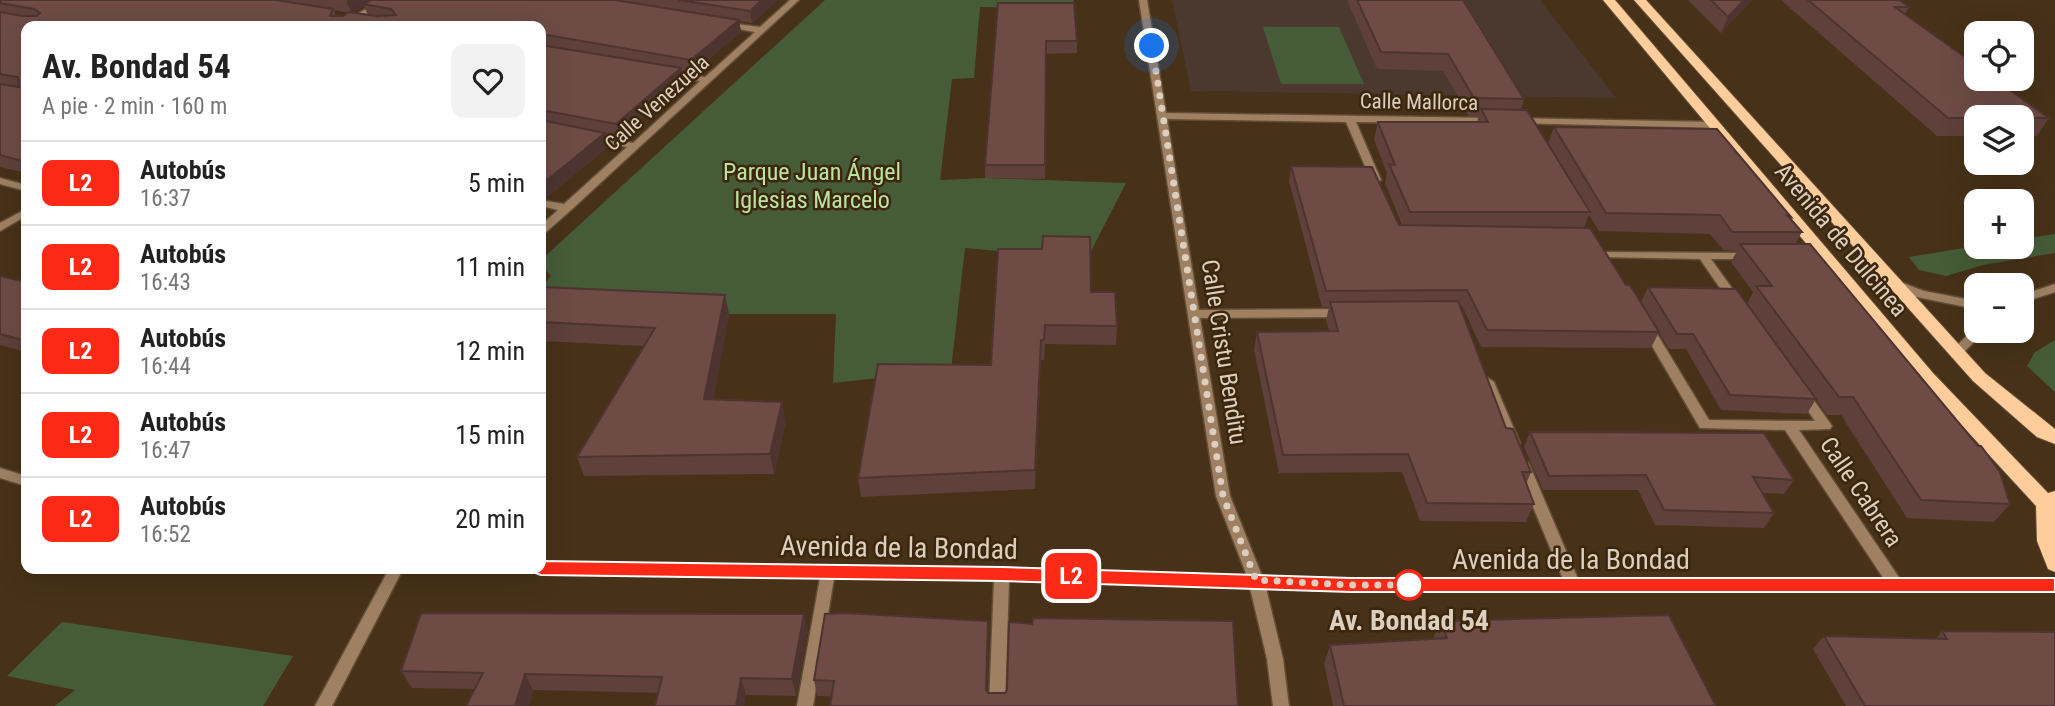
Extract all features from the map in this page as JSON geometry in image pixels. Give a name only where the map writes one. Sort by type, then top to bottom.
[{"type":"main road","name":"Avenida de Dulcinea","points":[[1609,0],[1715,125],[1818,256],[1927,377],[2051,501]]},
{"type":"main road","name":"Avenida de Dulcinea","points":[[1640,0],[1956,353],[1979,377],[2043,432],[2055,438]]},
{"type":"main road","points":[[2051,501],[2047,547],[2055,563]]},
{"type":"street","points":[[345,21],[387,0]]},
{"type":"street","name":"Calle Venezuela","points":[[546,227],[795,0]]},
{"type":"street","name":"Calle Cristu Benditu","points":[[1143,0],[1164,116],[1223,496],[1256,580],[1275,659],[1281,706]]},
{"type":"street","points":[[353,19],[362,21]]},
{"type":"street","points":[[708,21],[761,30]]},
{"type":"street","points":[[656,71],[708,80]]},
{"type":"street","name":"Calle Mallorca","points":[[1164,116],[1499,121]]},
{"type":"street","points":[[1350,118],[1379,189]]},
{"type":"street","name":"Calle Mallorca","points":[[1512,121],[1715,125]]},
{"type":"street","points":[[1526,121],[1533,133]]},
{"type":"street","points":[[581,135],[635,146]]},
{"type":"street","points":[[0,181],[21,187]]},
{"type":"street","points":[[546,204],[567,208]]},
{"type":"street","points":[[0,228],[21,215]]},
{"type":"street","points":[[1611,267],[1602,251],[1757,256]]},
{"type":"street","points":[[1703,255],[1745,314]]},
{"type":"street","points":[[1894,283],[1921,294],[1964,303]]},
{"type":"street","points":[[2034,295],[2055,288]]},
{"type":"street","points":[[1194,314],[1361,313]]},
{"type":"street","points":[[1639,313],[1705,425],[1825,426],[1793,381]]},
{"type":"street","points":[[1956,353],[1966,343]]},
{"type":"street","points":[[1483,371],[1573,585]]},
{"type":"street","name":"Calle Cabrera","points":[[1788,425],[1896,585]]},
{"type":"street","points":[[0,473],[21,479]]},
{"type":"street","name":"Avenida de la Bondad","points":[[546,568],[1002,574],[1351,585],[2055,585]]},
{"type":"street","points":[[805,706],[828,572]]},
{"type":"street","points":[[323,706],[393,574]]},
{"type":"street","points":[[997,706],[1002,574]]},
{"type":"shaded area","points":[[1172,0],[1540,0],[1616,98],[1191,91]]},
{"type":"green space","name":"Parque Juan Ángel Iglesias Marcelo","points":[[825,0],[1074,0],[1073,9],[980,7],[974,78],[952,79],[940,180],[985,178],[1126,183],[1089,255],[1043,255],[965,248],[951,370],[833,383],[836,314],[729,314],[546,289],[546,282],[551,276],[546,270],[546,255]]},
{"type":"green space","points":[[1263,27],[1339,27],[1364,84],[1281,84]]},
{"type":"green space","points":[[2055,234],[2055,253],[2034,256],[2034,237]]},
{"type":"green space","points":[[1964,248],[1964,259],[2019,259],[1983,265],[1946,276],[1919,270],[1909,257]]},
{"type":"green space","points":[[2055,340],[2055,392],[2027,366],[2035,352]]},
{"type":"green space","points":[[62,622],[293,656],[263,706],[55,706],[75,690],[7,676]]},
{"type":"building","points":[[0,0],[276,0],[333,9],[330,16],[343,16],[349,12],[376,16],[396,15],[391,9],[363,4],[371,0],[615,0],[739,20],[691,60],[546,35],[546,21],[21,21],[21,161],[0,155],[0,84],[19,87],[18,77],[0,74],[0,12],[22,16],[37,16],[40,13],[34,9],[0,3]]},
{"type":"building","points":[[679,0],[762,0],[750,11]]},
{"type":"building","points":[[1357,0],[1463,0],[1524,99],[1474,98],[1448,54],[1381,52]]},
{"type":"building","points":[[1711,0],[1744,0],[1728,17]]},
{"type":"building","points":[[1808,0],[1899,0],[1909,7],[1895,7],[1964,56],[1964,91],[2011,91],[2031,105],[1964,105],[1964,118],[1948,118]]},
{"type":"building","points":[[998,3],[1074,3],[1077,41],[1046,41],[1045,165],[985,165]]},
{"type":"building","points":[[546,46],[681,68],[616,124],[546,111]]},
{"type":"building","points":[[2034,107],[2049,118],[2034,118]]},
{"type":"building","points":[[1481,109],[1527,110],[1590,212],[1410,212],[1389,164],[1395,165],[1378,122],[1488,122]]},
{"type":"building","points":[[546,121],[605,133],[546,180]]},
{"type":"building","points":[[1554,127],[1717,129],[1802,232],[1732,232],[1720,215],[1606,213]]},
{"type":"building","points":[[1291,166],[1372,167],[1399,225],[1590,228],[1659,332],[1487,330],[1467,290],[1326,291]]},
{"type":"building","points":[[1043,236],[1090,237],[1091,292],[1115,292],[1117,326],[1045,325],[1044,340],[1041,340],[1035,470],[858,478],[878,364],[991,365],[998,249],[1042,249]]},
{"type":"building","points":[[1740,244],[1810,244],[1978,446],[1981,446],[2000,472],[2010,504],[1921,500],[1853,397],[1839,397],[1756,286],[1772,286]]},
{"type":"building","points":[[0,276],[21,281],[21,340],[0,334]]},
{"type":"building","points":[[546,287],[725,295],[704,399],[782,402],[770,454],[577,457],[655,328],[546,322]]},
{"type":"building","points":[[1648,287],[1736,289],[1816,399],[1730,395],[1693,334],[1677,334]]},
{"type":"building","points":[[1458,301],[1506,428],[1513,429],[1531,472],[1522,472],[1534,504],[1427,503],[1408,454],[1283,455],[1257,332],[1338,331],[1330,302]]},
{"type":"building","points":[[1530,432],[1764,433],[1794,480],[1753,477],[1774,513],[1664,510],[1646,475],[1549,476]]},
{"type":"building","points":[[421,613],[804,614],[792,679],[741,678],[736,706],[655,706],[662,677],[525,674],[515,706],[466,706],[483,673],[401,671]]},
{"type":"building","points":[[825,614],[988,621],[988,693],[1005,693],[1007,690],[1009,622],[1032,624],[1033,618],[1233,621],[1238,706],[830,706],[834,681],[814,680]]},
{"type":"building","points":[[1669,615],[1716,706],[1344,706],[1330,645],[1447,638],[1440,621]]},
{"type":"building","points":[[1942,631],[2055,632],[2055,706],[1865,706],[1824,636],[1947,639]]},
{"type":"bus line","name":"L2","points":[[546,568],[1002,574],[1351,585],[2055,585]]},
{"type":"place","name":"Av. Bondad 54","points":[[1409,585]]},
{"type":"route","points":[[1152,46],[1223,496],[1256,580],[1409,585]]}]
